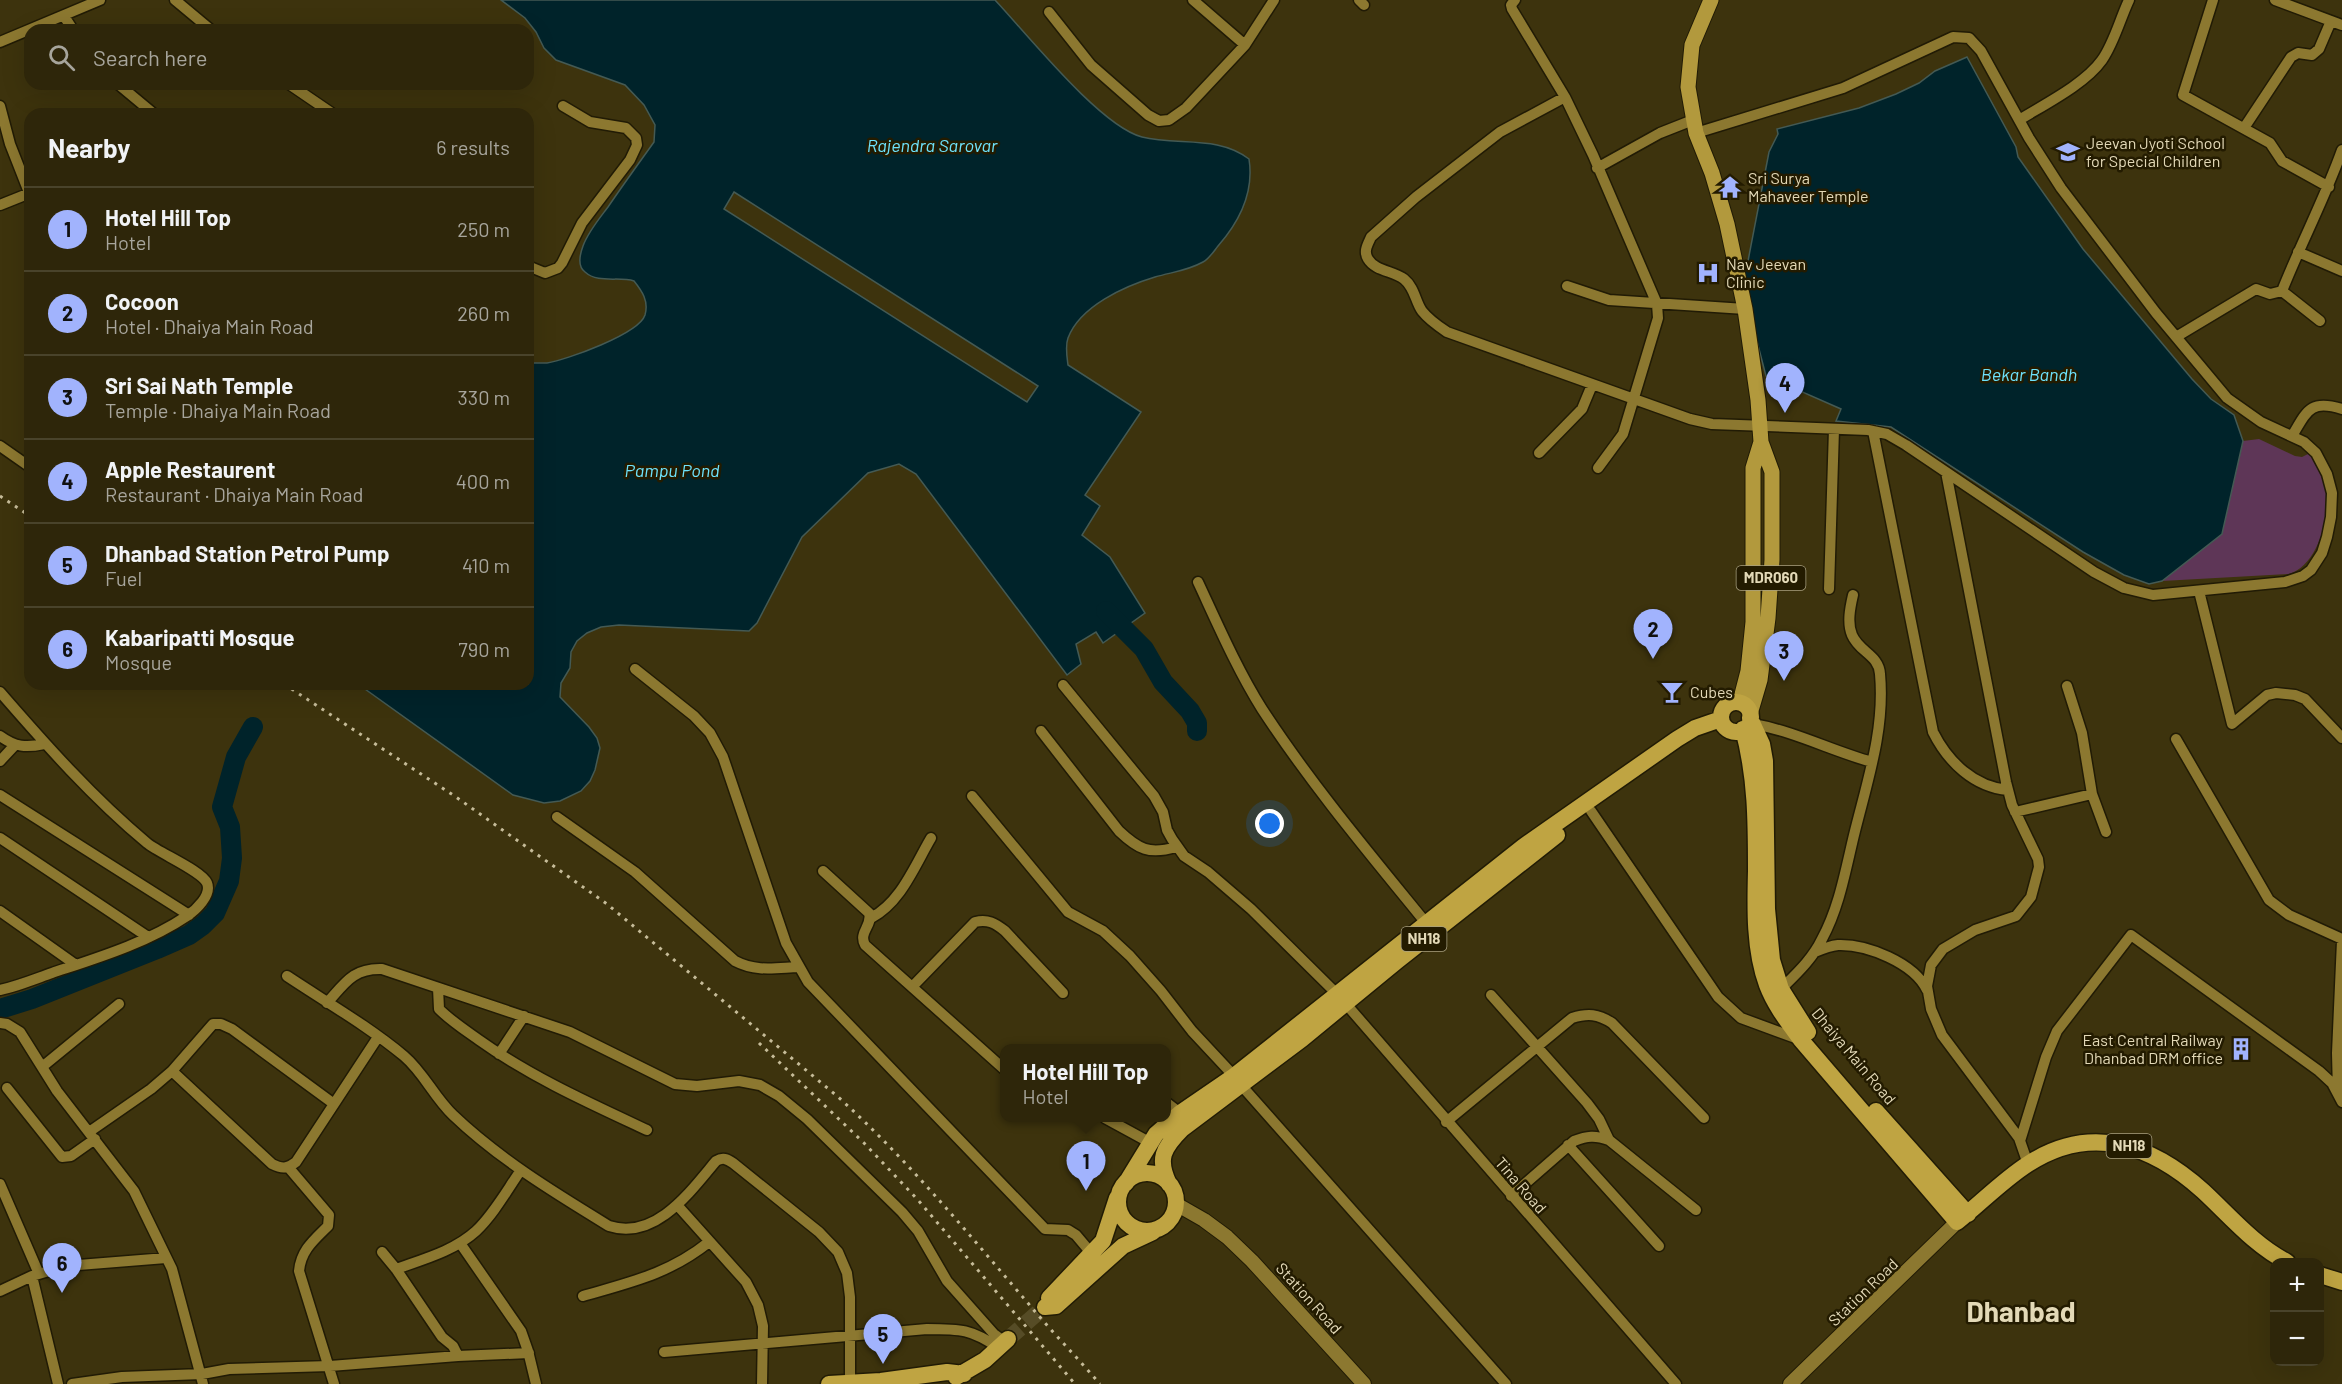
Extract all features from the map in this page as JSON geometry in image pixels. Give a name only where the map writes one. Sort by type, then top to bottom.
[{"type":"highway","name":"NH18","points":[[1176,1204],[1176,1197],[1163,1171],[1162,1161],[1171,1141],[1237,1081],[1341,999],[1406,953],[1548,841],[1686,747],[1741,719]]},
{"type":"highway","name":"NH18","points":[[1341,999],[1426,923],[1515,852],[1590,798],[1695,728],[1741,719]]},
{"type":"highway","name":"Dhaiya Main Road","points":[[1741,719],[1754,772],[1755,909],[1759,954],[1765,979],[1963,1218]]},
{"type":"highway","name":"Dhaiya Main Road","points":[[1777,994],[1780,1012],[1801,1040],[1963,1218]]},
{"type":"highway","name":"NH18","points":[[1173,1108],[1237,1081]]},
{"type":"highway","name":"NH18","points":[[1161,1228],[1130,1242],[1056,1306],[1043,1308],[1049,1297],[1103,1242],[1122,1189],[1163,1122]]},
{"type":"highway","name":"NH18","points":[[1963,1218],[2028,1164],[2053,1151],[2091,1142],[2110,1142],[2131,1146],[2175,1168],[2202,1190],[2258,1244],[2279,1258]]},
{"type":"highway","points":[[1170,1184],[1151,1174],[1137,1175],[1122,1189],[1119,1209],[1126,1222],[1132,1227],[1146,1231],[1161,1228],[1172,1218],[1176,1204]]},
{"type":"highway","points":[[2324,1277],[2342,1282]]},
{"type":"highway","points":[[932,1384],[945,1382],[964,1374],[1004,1343]]},
{"type":"highway","points":[[829,1384],[947,1372],[964,1374]]},
{"type":"main road","name":"Dhaiya Main Road","points":[[1711,0],[1698,27],[1689,63],[1688,87],[1695,127],[1712,172],[1727,224],[1745,309],[1761,442],[1753,468],[1754,622],[1741,719]]},
{"type":"street","points":[[44,24],[100,0]]},
{"type":"street","points":[[175,0],[204,24]]},
{"type":"street","points":[[1193,0],[1245,45]]},
{"type":"street","points":[[1049,12],[1091,65],[1138,107],[1159,121],[1177,117],[1245,45],[1274,0]]},
{"type":"street","points":[[1515,0],[1511,5],[1515,15],[1565,97],[1593,155],[1657,304],[1658,318],[1623,434],[1598,468]]},
{"type":"street","points":[[2019,120],[2078,82],[2097,66],[2109,48],[2128,0]]},
{"type":"street","points":[[2213,0],[2183,95],[2274,145],[2279,158],[2286,164],[2329,187]]},
{"type":"street","points":[[2275,0],[2342,25]]},
{"type":"street","points":[[64,16],[69,24]]},
{"type":"street","points":[[2244,128],[2291,57],[2298,53],[2312,55],[2319,49],[2331,21]]},
{"type":"street","points":[[0,42],[24,32]]},
{"type":"street","points":[[1565,97],[1500,132],[1416,197],[1371,237],[1365,251],[1368,259],[1374,265],[1403,278],[1412,286],[1421,310],[1430,320],[1447,332],[1690,419],[1712,424],[1873,431],[1894,438],[2094,572],[2124,588],[2153,595],[2295,580],[2310,570],[2322,553],[2332,503],[2330,482],[2316,453],[2304,442],[2261,422],[2227,398],[2176,337],[2061,188],[2019,120],[1981,51],[1969,38],[1953,37],[1843,88],[1695,127],[1660,133],[1597,168]]},
{"type":"street","points":[[125,90],[147,108]]},
{"type":"street","points":[[298,90],[324,108]]},
{"type":"street","points":[[0,106],[4,136],[24,181]]},
{"type":"street","points":[[534,268],[545,273],[558,268],[582,223],[630,160],[637,145],[636,138],[626,128],[590,122],[563,106]]},
{"type":"street","points":[[2282,291],[2329,187],[2342,150]]},
{"type":"street","points":[[0,205],[24,196]]},
{"type":"street","points":[[2298,252],[2342,271]]},
{"type":"street","points":[[1567,286],[1609,300],[1745,309]]},
{"type":"street","points":[[2176,337],[2256,289],[2270,294],[2282,291]]},
{"type":"street","points":[[2282,291],[2320,321]]},
{"type":"street","points":[[1539,453],[1582,409],[1592,385]]},
{"type":"street","points":[[2292,436],[2307,411],[2315,405],[2323,404],[2342,409]]},
{"type":"street","points":[[1829,589],[1834,429]]},
{"type":"street","points":[[1873,431],[1933,732],[1945,753],[1966,774],[1988,786],[2008,790]]},
{"type":"street","points":[[0,446],[24,463]]},
{"type":"street","points":[[1946,472],[2008,790],[2015,812],[2038,859],[2039,867],[2031,897],[2016,916],[1975,930],[1943,949],[1931,965],[1928,991],[1931,1010],[1942,1035],[2020,1141],[2028,1164]]},
{"type":"street","points":[[1198,582],[1228,648],[1262,708],[1341,818],[1426,923]]},
{"type":"street","points":[[2199,591],[2232,724],[2267,695],[2276,693],[2295,695],[2305,699],[2342,738]]},
{"type":"street","points":[[1777,994],[1815,953],[1836,906],[1880,723],[1880,672],[1877,662],[1852,637],[1849,615],[1853,595]]},
{"type":"street","points":[[635,669],[674,698],[710,733],[723,757],[786,943],[808,982],[1045,1229],[1068,1230],[1076,1235],[1092,1254]]},
{"type":"street","points":[[1041,731],[1119,831],[1132,843],[1143,849],[1159,852],[1176,847],[1167,830],[1163,812],[1154,796],[1063,685]]},
{"type":"street","points":[[2067,686],[2082,733],[2092,794],[2106,832]]},
{"type":"street","points":[[0,692],[44,744],[127,827],[150,846],[199,875],[207,882],[208,890],[201,903],[189,915],[147,937],[76,964],[2,988]]},
{"type":"street","points":[[1741,719],[1794,734],[1872,762]]},
{"type":"street","points":[[0,736],[14,746],[30,747],[44,744]]},
{"type":"street","points":[[2176,739],[2269,900],[2289,915],[2342,940],[2337,1053],[2340,1099]]},
{"type":"street","points":[[0,761],[14,746]]},
{"type":"street","points":[[2015,812],[2092,794]]},
{"type":"street","points":[[0,795],[189,915]]},
{"type":"street","points":[[972,796],[1068,912],[1102,931],[1143,969],[1192,1031],[1506,1384]]},
{"type":"street","points":[[1591,811],[1718,997],[1741,1018],[1801,1040]]},
{"type":"street","points":[[557,818],[635,872],[735,961],[747,967],[759,969],[798,967]]},
{"type":"street","points":[[0,838],[147,937]]},
{"type":"street","points":[[931,838],[893,902],[871,918],[862,939],[865,945],[1000,1066]]},
{"type":"street","name":"Tina Road","points":[[1176,847],[1184,856],[1208,872],[1251,909],[1341,999],[1676,1384]]},
{"type":"street","points":[[823,871],[869,913],[871,918]]},
{"type":"street","points":[[0,911],[76,964]]},
{"type":"street","points":[[912,987],[975,922],[985,920],[995,923],[1005,931],[1063,993]]},
{"type":"street","points":[[2020,1141],[2046,1057],[2058,1031],[2132,935],[2327,1077],[2340,1099]]},
{"type":"street","points":[[1815,953],[1837,945],[1879,954],[1912,970],[1923,981],[1928,991]]},
{"type":"street","points":[[327,1003],[350,977],[366,969],[382,969],[570,1032],[675,1084],[696,1086],[739,1081],[760,1085],[779,1096],[807,1119],[902,1212],[918,1231],[947,1281],[1004,1343]]},
{"type":"street","points":[[287,976],[404,1056],[417,1069],[452,1115],[521,1170],[609,1226],[621,1230],[634,1229],[654,1221],[678,1206],[716,1161],[721,1158],[733,1163],[819,1232],[838,1252],[847,1272],[851,1334],[850,1383]]},
{"type":"street","points":[[438,988],[439,1009],[448,1019],[499,1054],[546,1082],[647,1130]]},
{"type":"street","points":[[1491,995],[1587,1103],[1599,1119],[1609,1140]]},
{"type":"street","points":[[42,1067],[118,1004]]},
{"type":"street","points":[[1446,1122],[1536,1045],[1572,1018],[1585,1014],[1599,1016],[1612,1023],[1704,1118]]},
{"type":"street","points":[[499,1054],[524,1016]]},
{"type":"street","points":[[0,1023],[7,1024],[20,1032],[42,1067],[134,1191],[172,1269],[202,1379]]},
{"type":"street","points":[[7,1088],[62,1158],[71,1156],[172,1071],[208,1028],[213,1024],[221,1023],[334,1104]]},
{"type":"street","points":[[172,1071],[272,1164],[281,1168],[289,1168],[297,1162],[378,1037]]},
{"type":"street","points":[[1112,1122],[1149,1142]]},
{"type":"street","points":[[1511,1196],[1568,1145],[1585,1137],[1597,1136],[1609,1140],[1696,1210]]},
{"type":"street","points":[[1568,1145],[1659,1246]]},
{"type":"street","points":[[289,1168],[329,1215],[328,1226],[308,1246],[300,1258],[299,1271],[334,1384]]},
{"type":"street","points":[[396,1269],[438,1254],[460,1243],[477,1230],[521,1170]]},
{"type":"street","points":[[0,1184],[36,1275],[58,1384]]},
{"type":"street","name":"Station Road","points":[[1176,1204],[1227,1236],[1252,1260],[1358,1382]]},
{"type":"street","points":[[678,1206],[746,1282],[758,1305],[764,1344],[762,1384]]},
{"type":"street","name":"Station Road","points":[[1790,1384],[1963,1218]]},
{"type":"street","points":[[583,1296],[670,1268],[690,1257],[709,1242]]},
{"type":"street","points":[[460,1243],[504,1304],[520,1331],[529,1353],[536,1384]]},
{"type":"street","points":[[382,1252],[439,1334],[453,1346],[458,1356]]},
{"type":"street","points":[[0,1291],[36,1275],[83,1263],[166,1258]]},
{"type":"street","points":[[664,1352],[851,1334],[956,1329],[1004,1343]]},
{"type":"street","points":[[72,1384],[122,1377],[202,1379],[230,1369],[330,1366],[529,1353]]},
{"type":"shaded area","points":[[2259,439],[2295,456],[2302,457],[2310,453],[2320,468],[2326,486],[2327,510],[2321,537],[2315,550],[2299,569],[2289,574],[2162,581],[2222,534],[2243,441]]},
{"type":"water","points":[[501,0],[995,0],[1085,98],[1125,129],[1142,137],[1156,140],[1197,142],[1224,147],[1249,159],[1249,183],[1244,205],[1233,226],[1209,257],[1191,267],[1143,281],[1105,299],[1082,316],[1067,341],[1068,365],[1141,412],[1085,495],[1100,506],[1082,535],[1110,557],[1145,613],[1103,643],[1096,632],[1076,644],[1081,664],[1067,675],[916,474],[899,464],[868,473],[802,537],[757,623],[749,631],[619,625],[601,627],[587,633],[577,641],[571,652],[570,668],[561,683],[560,697],[589,727],[597,738],[600,748],[590,781],[581,791],[560,801],[544,803],[513,795],[366,690],[534,690],[534,363],[547,363],[585,352],[630,330],[645,315],[645,301],[634,281],[590,276],[582,269],[580,260],[583,246],[591,231],[654,142],[655,125],[644,105],[625,85],[556,60],[544,48],[534,29],[534,24],[530,24]],"holes":[[[734,192],[1038,386],[1027,402],[724,209]]]},
{"type":"water","name":"Bekar Bandh","points":[[1967,57],[2016,147],[2018,157],[2083,249],[2192,379],[2211,399],[2234,415],[2243,441],[2222,534],[2162,581],[2149,584],[2124,575],[2083,552],[1891,427],[1836,421],[1841,409],[1766,376],[1747,303],[1742,262],[1748,261],[1769,152],[1778,134],[1777,129],[1859,108],[1896,94],[1919,83],[1935,71]]},
{"type":"waterway","points":[[1106,611],[1144,649],[1163,682],[1190,711],[1197,723],[1197,731]]},
{"type":"waterway","points":[[0,1009],[32,999],[189,935],[215,913],[229,881],[232,858],[230,827],[222,807],[236,757],[253,727]]},
{"type":"tunnel","points":[[1008,1339],[1042,1309]]},
{"type":"railway","points":[[0,496],[24,512]]},
{"type":"railway","points":[[293,690],[456,797],[607,904],[837,1096],[912,1170],[1100,1384]]},
{"type":"railway","points":[[759,1043],[864,1143],[918,1200],[1075,1384]]},
{"type":"place","name":"Jeevan Jyoti School for Special Children","points":[[2068,152]]},
{"type":"place","name":"Sri Surya Mahaveer Temple","points":[[1730,187]]},
{"type":"place","name":"Nav Jeevan Clinic","points":[[1708,273]]},
{"type":"place","name":"Apple Restaurent","points":[[1785,413]]},
{"type":"place","name":"Cocoon","points":[[1653,659]]},
{"type":"place","name":"Sri Sai Nath Temple","points":[[1784,681]]},
{"type":"place","name":"Cubes","points":[[1672,692]]},
{"type":"place","name":"East Central Railway Dhanbad DRM office","points":[[2241,1049]]},
{"type":"place","name":"Hotel Hill Top","points":[[1086,1191]]},
{"type":"place","name":"Kabaripatti Mosque","points":[[62,1293]]},
{"type":"place","name":"Dhanbad Station Petrol Pump","points":[[883,1364]]},
{"type":"district","name":"Dhanbad","points":[[2021,1312]]},
{"type":"water label","name":"Rajendra Sarovar","points":[[932,146]]},
{"type":"water label","name":"Pampu Pond","points":[[672,471]]}]
